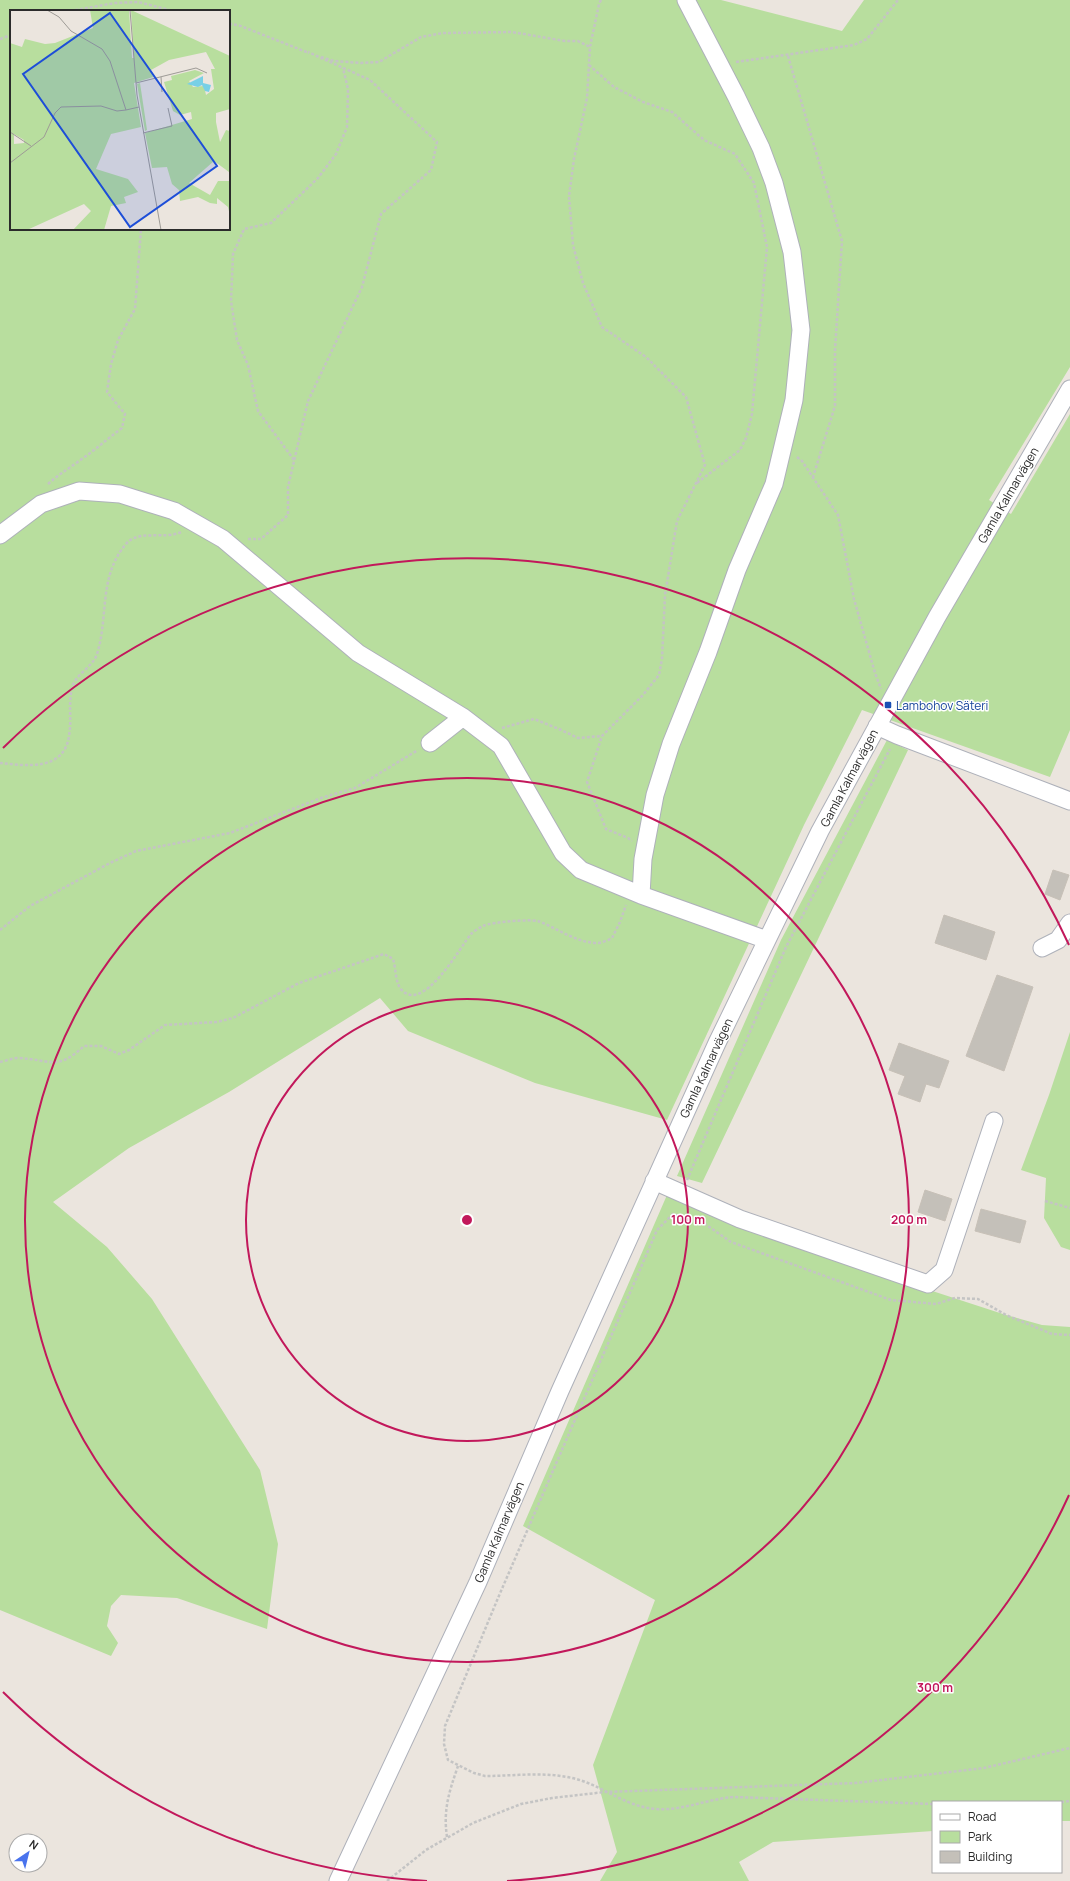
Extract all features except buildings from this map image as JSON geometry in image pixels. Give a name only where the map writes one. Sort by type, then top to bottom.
[{"type":"street","points":[[636,893],[655,795],[671,744],[708,652],[737,570],[774,484],[794,400],[802,330],[792,252],[774,183],[761,148],[686,0]]},
{"type":"street","name":"Gamla Kalmarvägen","points":[[338,1881],[474,1590],[563,1384],[717,1043],[820,831],[892,699],[1070,389]]},
{"type":"street","points":[[0,535],[41,504],[79,491],[120,494],[174,511],[223,539],[358,653],[463,717],[501,746],[563,853],[581,870],[636,893],[767,940]]},
{"type":"street","points":[[430,743],[463,717]]},
{"type":"street","points":[[877,726],[896,735],[1070,801]]},
{"type":"street","points":[[1042,948],[1058,940],[1064,934],[1070,923]]},
{"type":"street","points":[[654,1181],[740,1218],[928,1284],[944,1270],[994,1121]]},
{"type":"path","points":[[601,0],[590,47],[587,98],[574,159],[569,196],[574,245],[583,283],[602,327],[646,357],[686,397],[706,465],[677,522],[664,595],[662,659],[659,675],[643,695],[602,736],[587,782],[606,829],[628,838],[633,843]]},
{"type":"path","points":[[719,64],[788,56],[854,45],[867,39],[898,0]]},
{"type":"path","points":[[76,10],[115,3],[138,2],[169,10]]},
{"type":"path","points":[[230,24],[334,61],[361,63],[379,62],[421,37],[431,34],[512,32],[565,41],[578,41],[590,47]]},
{"type":"path","points":[[0,39],[10,35]]},
{"type":"path","points":[[223,539],[261,538],[288,515],[288,487],[308,401],[362,287],[381,214],[431,170],[437,142],[370,80],[308,52]]},
{"type":"path","points":[[788,56],[842,241],[835,350],[835,406],[813,477]]},
{"type":"path","points":[[589,64],[614,87],[643,102],[672,112],[704,140],[735,154],[754,183],[767,247],[752,414],[746,438],[740,450],[696,484]]},
{"type":"path","points":[[294,460],[258,412],[248,365],[236,340],[231,301],[233,254],[244,229],[271,223],[318,178],[336,154],[347,126],[348,89],[343,68]]},
{"type":"path","points":[[54,500],[48,484],[59,474],[79,461],[122,428],[125,414],[107,392],[111,364],[118,340],[135,309],[141,230]]},
{"type":"path","points":[[784,445],[802,462],[838,515],[854,599],[875,672],[880,687],[892,699]]},
{"type":"path","points":[[0,763],[24,766],[51,762],[65,752],[69,736],[69,714],[72,686],[96,656],[102,627],[104,594],[110,570],[126,543],[137,537],[178,534],[190,528],[192,521]]},
{"type":"path","points":[[484,733],[534,719],[559,728],[578,738],[602,736]]},
{"type":"path","points":[[896,735],[786,948],[673,1214],[657,1230],[444,1726],[444,1744],[448,1760],[458,1766],[485,1776],[557,1774],[578,1779],[629,1802],[655,1809],[679,1808],[713,1799],[734,1797],[932,1804]]},
{"type":"path","points":[[0,930],[30,906],[110,863],[136,851],[230,832],[321,798],[356,788],[430,743]]},
{"type":"path","points":[[0,1062],[17,1058],[53,1063],[71,1058],[84,1046],[101,1046],[118,1054],[129,1050],[165,1025],[217,1022],[233,1018],[300,983],[384,954],[393,959],[397,969],[397,980],[401,989],[410,994],[419,994],[428,989],[445,971],[472,933],[484,925],[502,922],[536,921],[582,940],[599,943],[612,938],[636,893]]},
{"type":"path","points":[[1045,1201],[1070,1208]]},
{"type":"path","points":[[673,1214],[705,1224],[731,1242],[891,1300],[936,1304],[955,1298],[978,1299],[1006,1315],[1052,1334],[1070,1335]]},
{"type":"path","points":[[387,1881],[426,1850],[447,1837],[484,1818],[521,1804],[552,1798],[605,1792],[856,1783],[984,1768],[1070,1748]]},
{"type":"path","points":[[447,1837],[444,1820],[449,1793],[458,1766]]},
{"type":"green space","points":[[0,0],[721,0],[842,31],[864,0],[1070,0],[1070,367],[989,500],[1011,514],[1070,414],[1070,730],[1050,777],[862,710],[804,825],[667,1120],[535,1083],[408,1031],[380,998],[229,1092],[129,1148],[53,1202],[107,1247],[152,1299],[260,1470],[278,1544],[267,1629],[177,1598],[121,1595],[111,1606],[107,1626],[118,1643],[111,1656],[0,1610]]},
{"type":"green space","points":[[887,740],[908,750],[702,1183],[677,1176],[781,940]]},
{"type":"green space","points":[[1070,1032],[1070,1250],[1061,1247],[1044,1218],[1046,1178],[1021,1170],[1049,1095]]},
{"type":"green space","points":[[667,1195],[742,1229],[1006,1315],[1042,1325],[1070,1327],[1070,1821],[1062,1821],[1062,1801],[932,1801],[932,1831],[773,1842],[739,1862],[749,1881],[600,1881],[617,1852],[593,1765],[655,1600],[523,1526]]},
{"type":"place","name":"Lambohov Säteri","points":[[888,705]]}]
